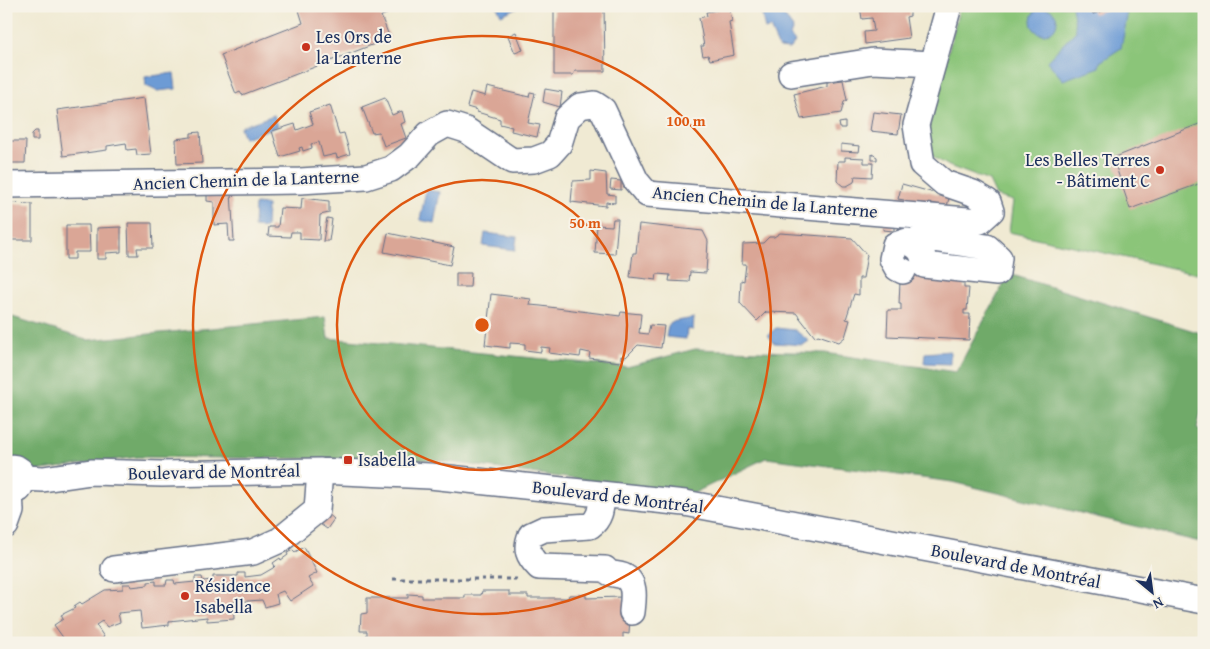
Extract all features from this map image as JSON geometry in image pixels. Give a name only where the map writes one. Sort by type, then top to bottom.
[{"type":"street","name":"Ancien Chemin de la Lanterne","points":[[6,185],[308,181],[366,177],[391,169],[410,155],[429,134],[446,124],[466,130],[512,161],[534,160],[550,154],[559,144],[567,118],[580,106],[594,104],[603,110],[636,181],[647,194],[980,221],[991,211],[988,202],[973,193],[944,183],[922,164],[916,125],[949,6]]},
{"type":"street","points":[[791,74],[873,61],[933,64]]},
{"type":"street","points":[[903,271],[897,268],[892,259],[895,245],[907,241],[918,246],[924,255],[924,265],[997,273],[999,258],[987,247],[925,238],[924,217]]},
{"type":"street","points":[[114,569],[253,552],[280,540],[317,510],[320,471]]},
{"type":"street","name":"Boulevard de Montréal","points":[[6,526],[10,519],[12,482],[91,472],[162,474],[320,471],[430,476],[685,503],[1204,601]]},
{"type":"street","points":[[602,495],[599,516],[590,526],[544,529],[531,535],[527,545],[529,556],[539,566],[605,569],[616,564],[632,568],[641,576],[644,588]]},
{"type":"street","points":[[605,569],[610,574],[623,576],[630,581],[634,589],[632,612]]},
{"type":"path","points":[[393,579],[522,579]]},
{"type":"green space","points":[[960,6],[1204,6],[1204,275],[1009,232],[1013,201],[996,196],[989,181],[949,166],[932,156],[928,131]]},
{"type":"green space","points":[[1009,274],[1204,334],[1204,400],[1197,429],[1204,432],[1204,543],[953,482],[766,458],[690,495],[436,460],[137,457],[35,471],[6,464],[6,315],[88,340],[325,317],[328,338],[627,367],[695,349],[825,353],[956,372]]},
{"type":"water","points":[[497,6],[521,6],[501,15]]},
{"type":"water","points":[[1072,6],[1126,6],[1127,17],[1121,48],[1100,62],[1099,67],[1063,80],[1047,61],[1076,31]]},
{"type":"water","points":[[1044,8],[1053,12],[1057,21],[1053,30],[1044,34],[1035,30],[1031,21],[1035,12]]},
{"type":"water","points":[[782,13],[793,28],[790,36],[795,42],[789,49],[779,48],[770,28],[765,30],[762,15]]},
{"type":"water","points":[[174,73],[176,89],[157,91],[146,86],[145,77]]},
{"type":"water","points":[[274,115],[278,126],[244,138],[240,127]]},
{"type":"water","points":[[426,190],[440,192],[434,223],[420,220]]},
{"type":"water","points":[[255,204],[267,205],[266,228],[254,227]]},
{"type":"water","points":[[485,233],[517,237],[515,250],[483,246]]},
{"type":"water","points":[[694,318],[693,330],[687,329],[686,339],[666,337],[668,326],[671,322]]},
{"type":"water","points":[[776,328],[795,330],[809,341],[803,345],[774,343],[768,335]]},
{"type":"water","points":[[950,351],[950,364],[924,363],[925,353]]},
{"type":"building","points":[[6,6],[11,6],[9,14],[6,14]]},
{"type":"building","name":"Les Ors de la Lanterne","points":[[386,6],[387,14],[381,16],[390,38],[242,95],[240,92],[236,94],[221,55],[303,23],[298,7]]},
{"type":"building","points":[[554,6],[604,6],[605,71],[575,71],[573,75],[554,75]]},
{"type":"building","points":[[729,6],[732,21],[729,22],[734,55],[710,60],[708,55],[703,56],[701,46],[704,46],[699,18],[707,16],[706,12],[717,10],[716,7]]},
{"type":"building","points":[[860,6],[910,6],[910,16],[906,17],[909,38],[865,44],[864,32],[874,31],[872,18],[862,19]]},
{"type":"building","points":[[1091,6],[1115,6],[1115,7],[1093,14]]},
{"type":"building","points":[[516,32],[523,50],[515,53],[508,36]]},
{"type":"building","points":[[843,80],[847,100],[844,102],[841,113],[801,119],[794,94],[827,86],[827,82]]},
{"type":"building","points":[[487,87],[529,97],[530,92],[535,93],[528,123],[540,125],[537,137],[511,131],[512,127],[500,124],[500,119],[467,107],[471,92],[485,96]]},
{"type":"building","points":[[545,89],[562,92],[560,107],[543,102]]},
{"type":"building","points":[[144,98],[151,154],[137,155],[136,149],[127,150],[126,143],[107,146],[107,150],[63,156],[57,110]]},
{"type":"building","points":[[385,98],[392,115],[402,111],[405,122],[401,124],[406,138],[384,146],[379,132],[372,133],[362,107]]},
{"type":"building","points":[[330,105],[339,134],[344,133],[350,154],[337,158],[336,154],[323,157],[319,142],[311,144],[312,148],[303,151],[302,147],[299,148],[300,151],[280,157],[272,131],[295,124],[297,130],[313,124],[309,112]]},
{"type":"building","points":[[873,112],[901,115],[898,134],[870,131]]},
{"type":"building","points":[[845,122],[845,128],[840,128],[839,123]]},
{"type":"building","name":"Les Belles Terres - Bâtiment C","points":[[1204,122],[1204,182],[1130,209],[1113,158]]},
{"type":"building","points":[[38,131],[38,140],[32,140],[32,134]]},
{"type":"building","points":[[200,132],[202,163],[177,164],[176,139],[191,137],[191,133]]},
{"type":"building","points":[[6,141],[26,141],[25,163],[6,163]]},
{"type":"building","points":[[841,144],[860,146],[859,152],[841,151]]},
{"type":"building","points":[[872,154],[877,157],[877,160],[872,160]]},
{"type":"building","points":[[845,157],[864,158],[864,163],[873,163],[872,177],[855,176],[854,182],[843,186],[837,181],[838,161],[845,161]]},
{"type":"building","points":[[591,171],[606,173],[607,194],[615,195],[615,203],[606,202],[606,206],[571,202],[573,181],[591,180]]},
{"type":"building","points":[[611,180],[621,181],[621,190],[610,189]]},
{"type":"building","points":[[902,184],[949,197],[947,207],[932,203],[931,206],[903,204],[904,200],[898,199]]},
{"type":"building","points":[[207,193],[231,193],[234,241],[229,241],[228,224],[214,225],[214,202],[207,201]]},
{"type":"building","points":[[302,198],[329,201],[329,213],[320,215],[319,240],[300,239],[300,232],[291,232],[290,237],[268,236],[269,227],[278,227],[280,208],[301,209]]},
{"type":"building","points":[[9,203],[32,204],[32,240],[8,240]]},
{"type":"building","points":[[327,218],[332,219],[329,241],[323,241]]},
{"type":"building","points":[[613,219],[618,219],[615,254],[595,253],[597,225],[612,226]]},
{"type":"building","points":[[884,222],[894,223],[894,231],[883,230]]},
{"type":"building","points":[[128,223],[152,223],[153,248],[137,248],[138,255],[129,255]]},
{"type":"building","points":[[639,224],[703,231],[708,241],[706,273],[690,272],[689,282],[669,281],[670,275],[657,274],[656,280],[630,277],[633,253],[636,253]]},
{"type":"building","points":[[66,225],[89,225],[90,252],[75,252],[75,259],[66,259]]},
{"type":"building","points":[[121,227],[121,252],[106,253],[106,259],[97,259],[97,228]]},
{"type":"building","points":[[388,233],[454,247],[450,265],[384,252]]},
{"type":"building","points":[[780,233],[852,238],[867,255],[863,278],[859,278],[859,295],[854,294],[846,319],[850,320],[845,337],[839,342],[818,335],[815,337],[796,313],[766,312],[757,321],[740,303],[741,280],[744,281],[746,264],[742,264],[743,244],[763,243],[769,237],[774,237]]},
{"type":"building","points":[[456,273],[471,273],[470,287],[456,287]]},
{"type":"building","points":[[907,275],[964,277],[964,288],[969,288],[967,310],[964,310],[964,314],[970,314],[969,340],[887,336],[888,310],[901,310],[901,304],[899,304],[900,282]]},
{"type":"building","points":[[491,294],[531,299],[530,305],[620,316],[621,312],[641,314],[639,333],[648,334],[650,325],[664,326],[661,348],[638,345],[626,357],[621,356],[620,362],[589,358],[590,353],[581,351],[580,357],[549,353],[550,348],[541,347],[541,352],[525,350],[525,344],[510,343],[510,348],[485,345]]},
{"type":"building","points":[[325,511],[334,519],[327,529],[317,522]]},
{"type":"building","name":"Résidence Isabella","points":[[304,547],[317,573],[308,578],[313,586],[290,601],[283,591],[276,594],[278,603],[265,607],[262,600],[233,602],[234,619],[207,621],[207,617],[169,621],[169,625],[142,628],[140,611],[118,613],[120,622],[107,627],[102,621],[96,625],[104,637],[96,643],[67,643],[54,625],[63,619],[61,615],[75,608],[74,606],[80,602],[82,604],[105,590],[123,589],[123,584],[130,584],[131,587],[148,585],[148,582],[156,581],[156,585],[166,585],[167,580],[174,580],[175,584],[195,582],[195,577],[202,577],[203,581],[213,580],[213,576],[238,576],[238,573],[245,573],[245,577],[261,575],[273,568],[275,566],[273,563],[288,555],[287,553],[293,550],[295,552]]},
{"type":"building","points":[[482,591],[509,591],[509,595],[528,595],[528,598],[568,598],[569,595],[586,595],[586,598],[623,597],[630,615],[629,634],[623,633],[623,643],[361,643],[361,639],[367,639],[367,631],[360,631],[361,614],[367,613],[367,598],[408,598],[408,594],[422,595],[422,598],[465,598],[465,595],[481,595]]},
{"type":"place","name":"Les Ors de la Lanterne","points":[[306,47]]},
{"type":"place","name":"Les Belles Terres - Bâtiment C","points":[[1160,170]]},
{"type":"place","name":"Isabella","points":[[348,460]]},
{"type":"place","name":"Résidence Isabella","points":[[185,596]]}]
